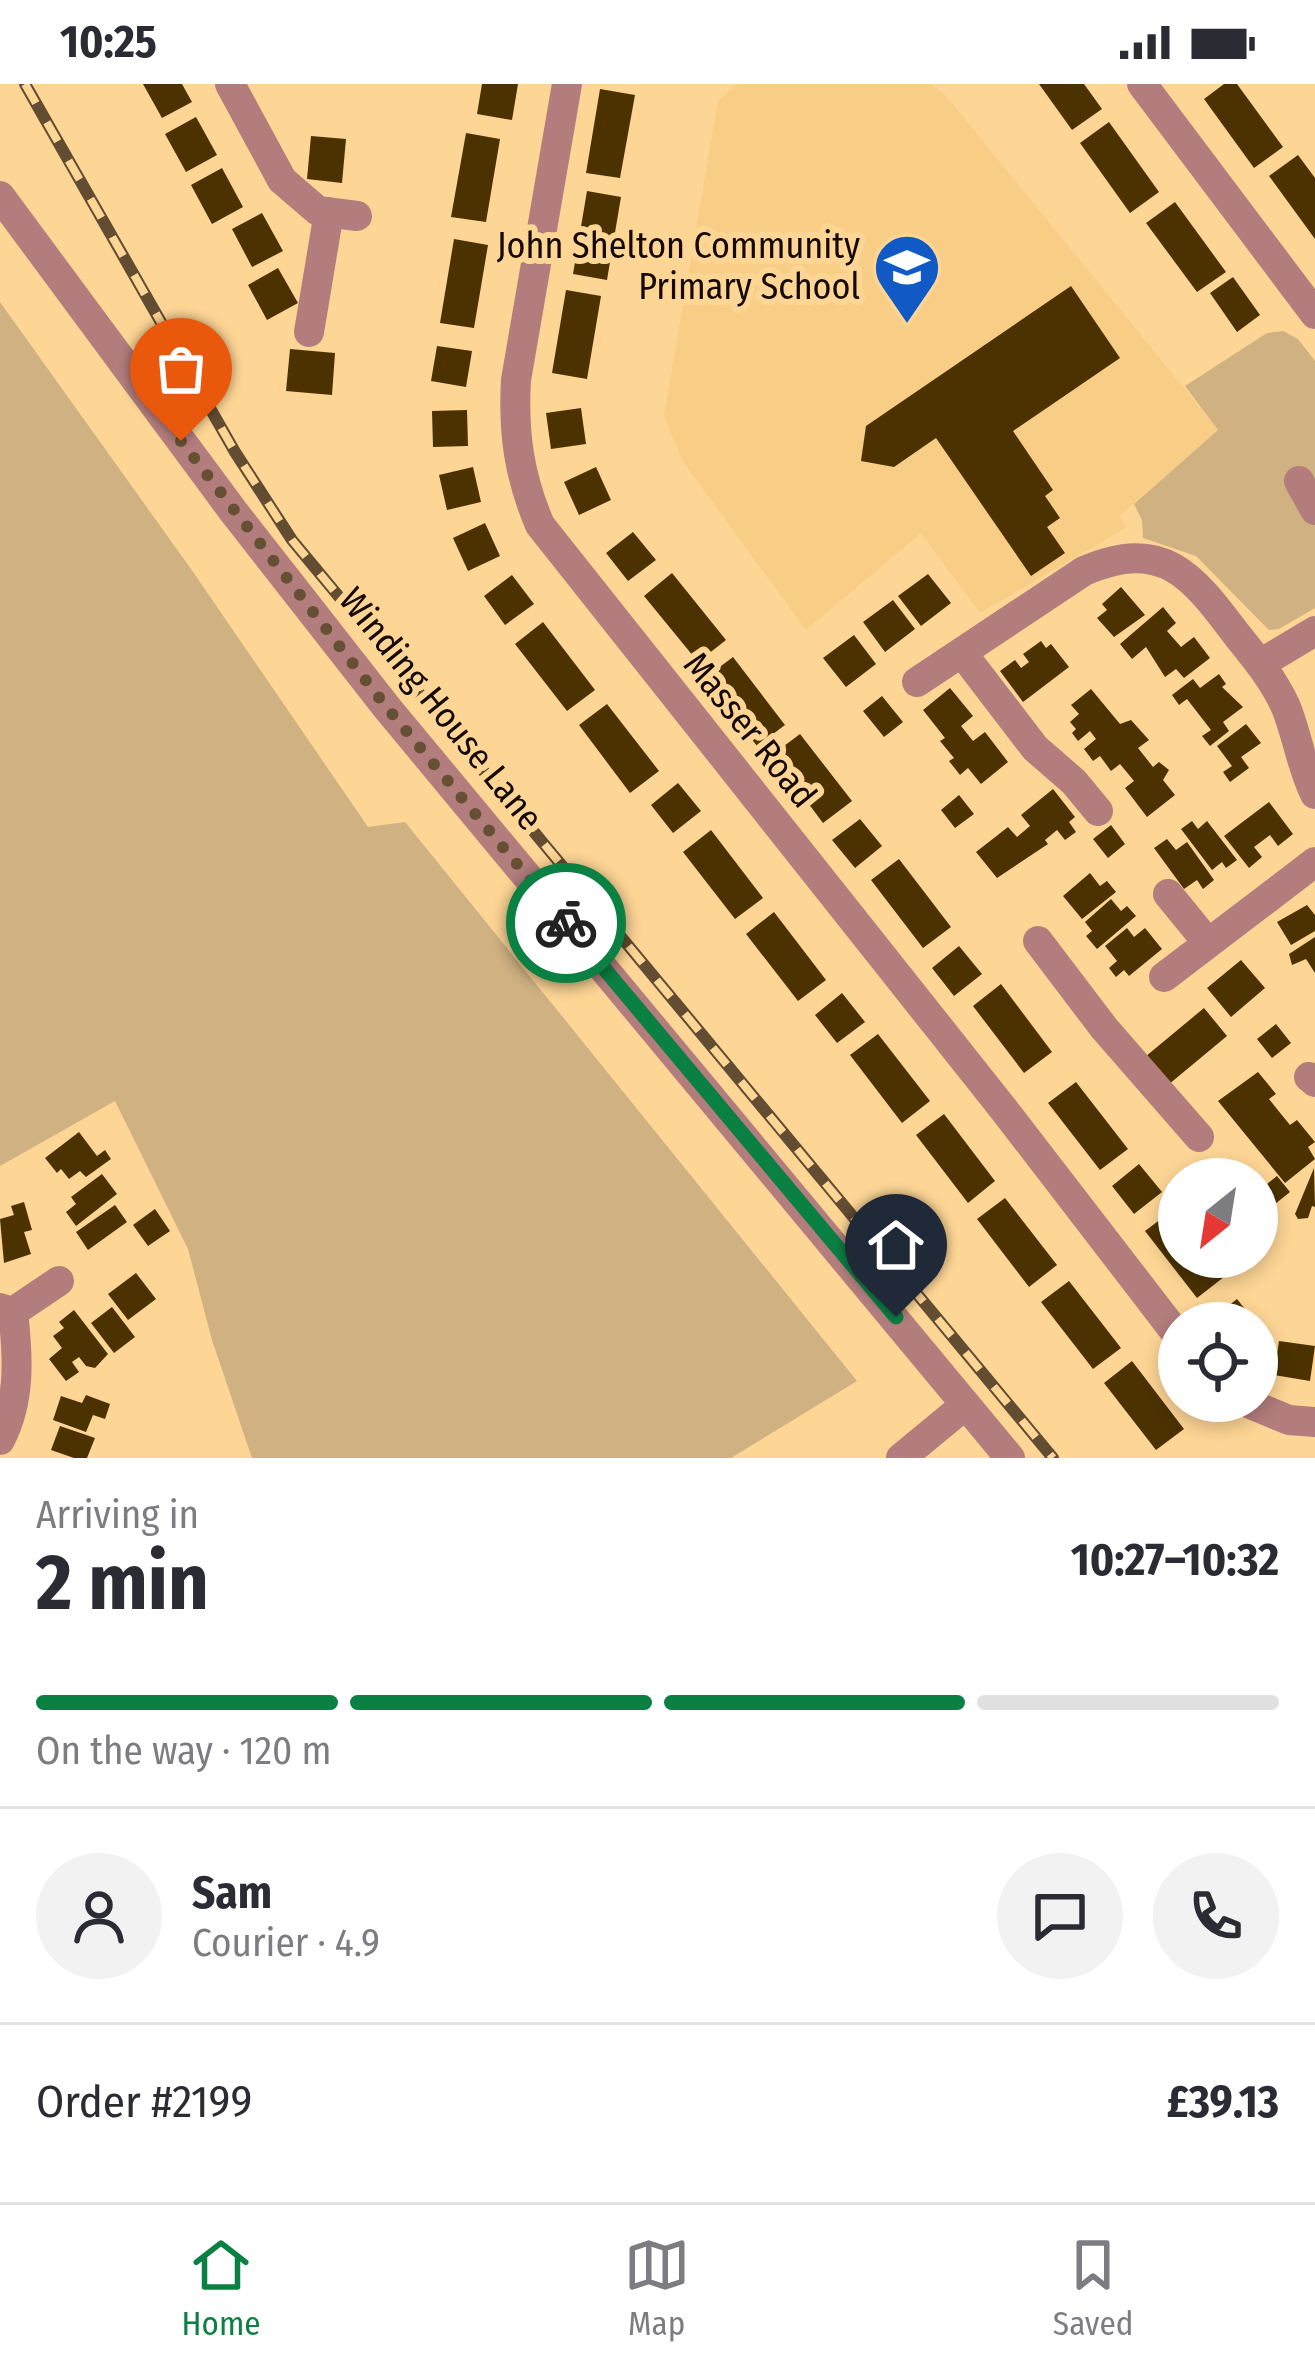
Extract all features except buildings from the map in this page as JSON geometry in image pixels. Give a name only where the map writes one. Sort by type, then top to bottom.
[{"type":"street","points":[[230,84],[282,180],[318,211],[343,214],[322,266],[309,332]]},
{"type":"street","name":"Masser Road","points":[[567,84],[516,380],[518,460],[540,525],[1158,1310]]},
{"type":"street","points":[[1142,84],[1315,314]]},
{"type":"street","name":"Winding House Lane","points":[[0,196],[233,511],[388,709],[1010,1458]]},
{"type":"street","points":[[1299,481],[1315,510]]},
{"type":"street","points":[[917,682],[1084,571],[1109,560],[1138,556],[1170,564],[1196,582],[1260,664],[1284,703],[1315,794]]},
{"type":"street","points":[[1260,664],[1315,631]]},
{"type":"street","points":[[962,654],[1035,748],[1098,811]]},
{"type":"street","points":[[1164,976],[1315,862]]},
{"type":"street","points":[[1168,894],[1208,944]]},
{"type":"street","points":[[1038,940],[1104,1028],[1199,1137]]},
{"type":"street","points":[[0,1440],[16,1392],[18,1351],[6,1310],[59,1281]]},
{"type":"street","name":"Winding House Lane","points":[[935,1364],[1000,1458]]},
{"type":"street","points":[[901,1458],[964,1406]]},
{"type":"street","points":[[1278,1415],[1315,1422]]},
{"type":"shaded area","name":"John Shelton Community Primary School","points":[[738,84],[931,84],[947,97],[1218,430],[1119,516],[1127,527],[980,613],[921,533],[806,630],[682,460],[664,416],[718,101]]},
{"type":"shaded area","points":[[0,302],[368,827],[405,822],[857,1381],[731,1458],[252,1458],[212,1340],[188,1249],[115,1101],[0,1166]]},
{"type":"shaded area","points":[[1283,331],[1298,339],[1315,361],[1315,608],[1269,630],[1196,556],[1143,538],[1142,520],[1134,504],[1218,430],[1185,386],[1267,333]]},
{"type":"railway","points":[[25,84],[235,452],[292,540],[1053,1458]]},
{"type":"way so far","points":[[181,441],[388,709],[566,923]]},
{"type":"place","name":"John Shelton Community Primary School","points":[[907,326]]},
{"type":"route","points":[[566,923],[896,1317]]}]
